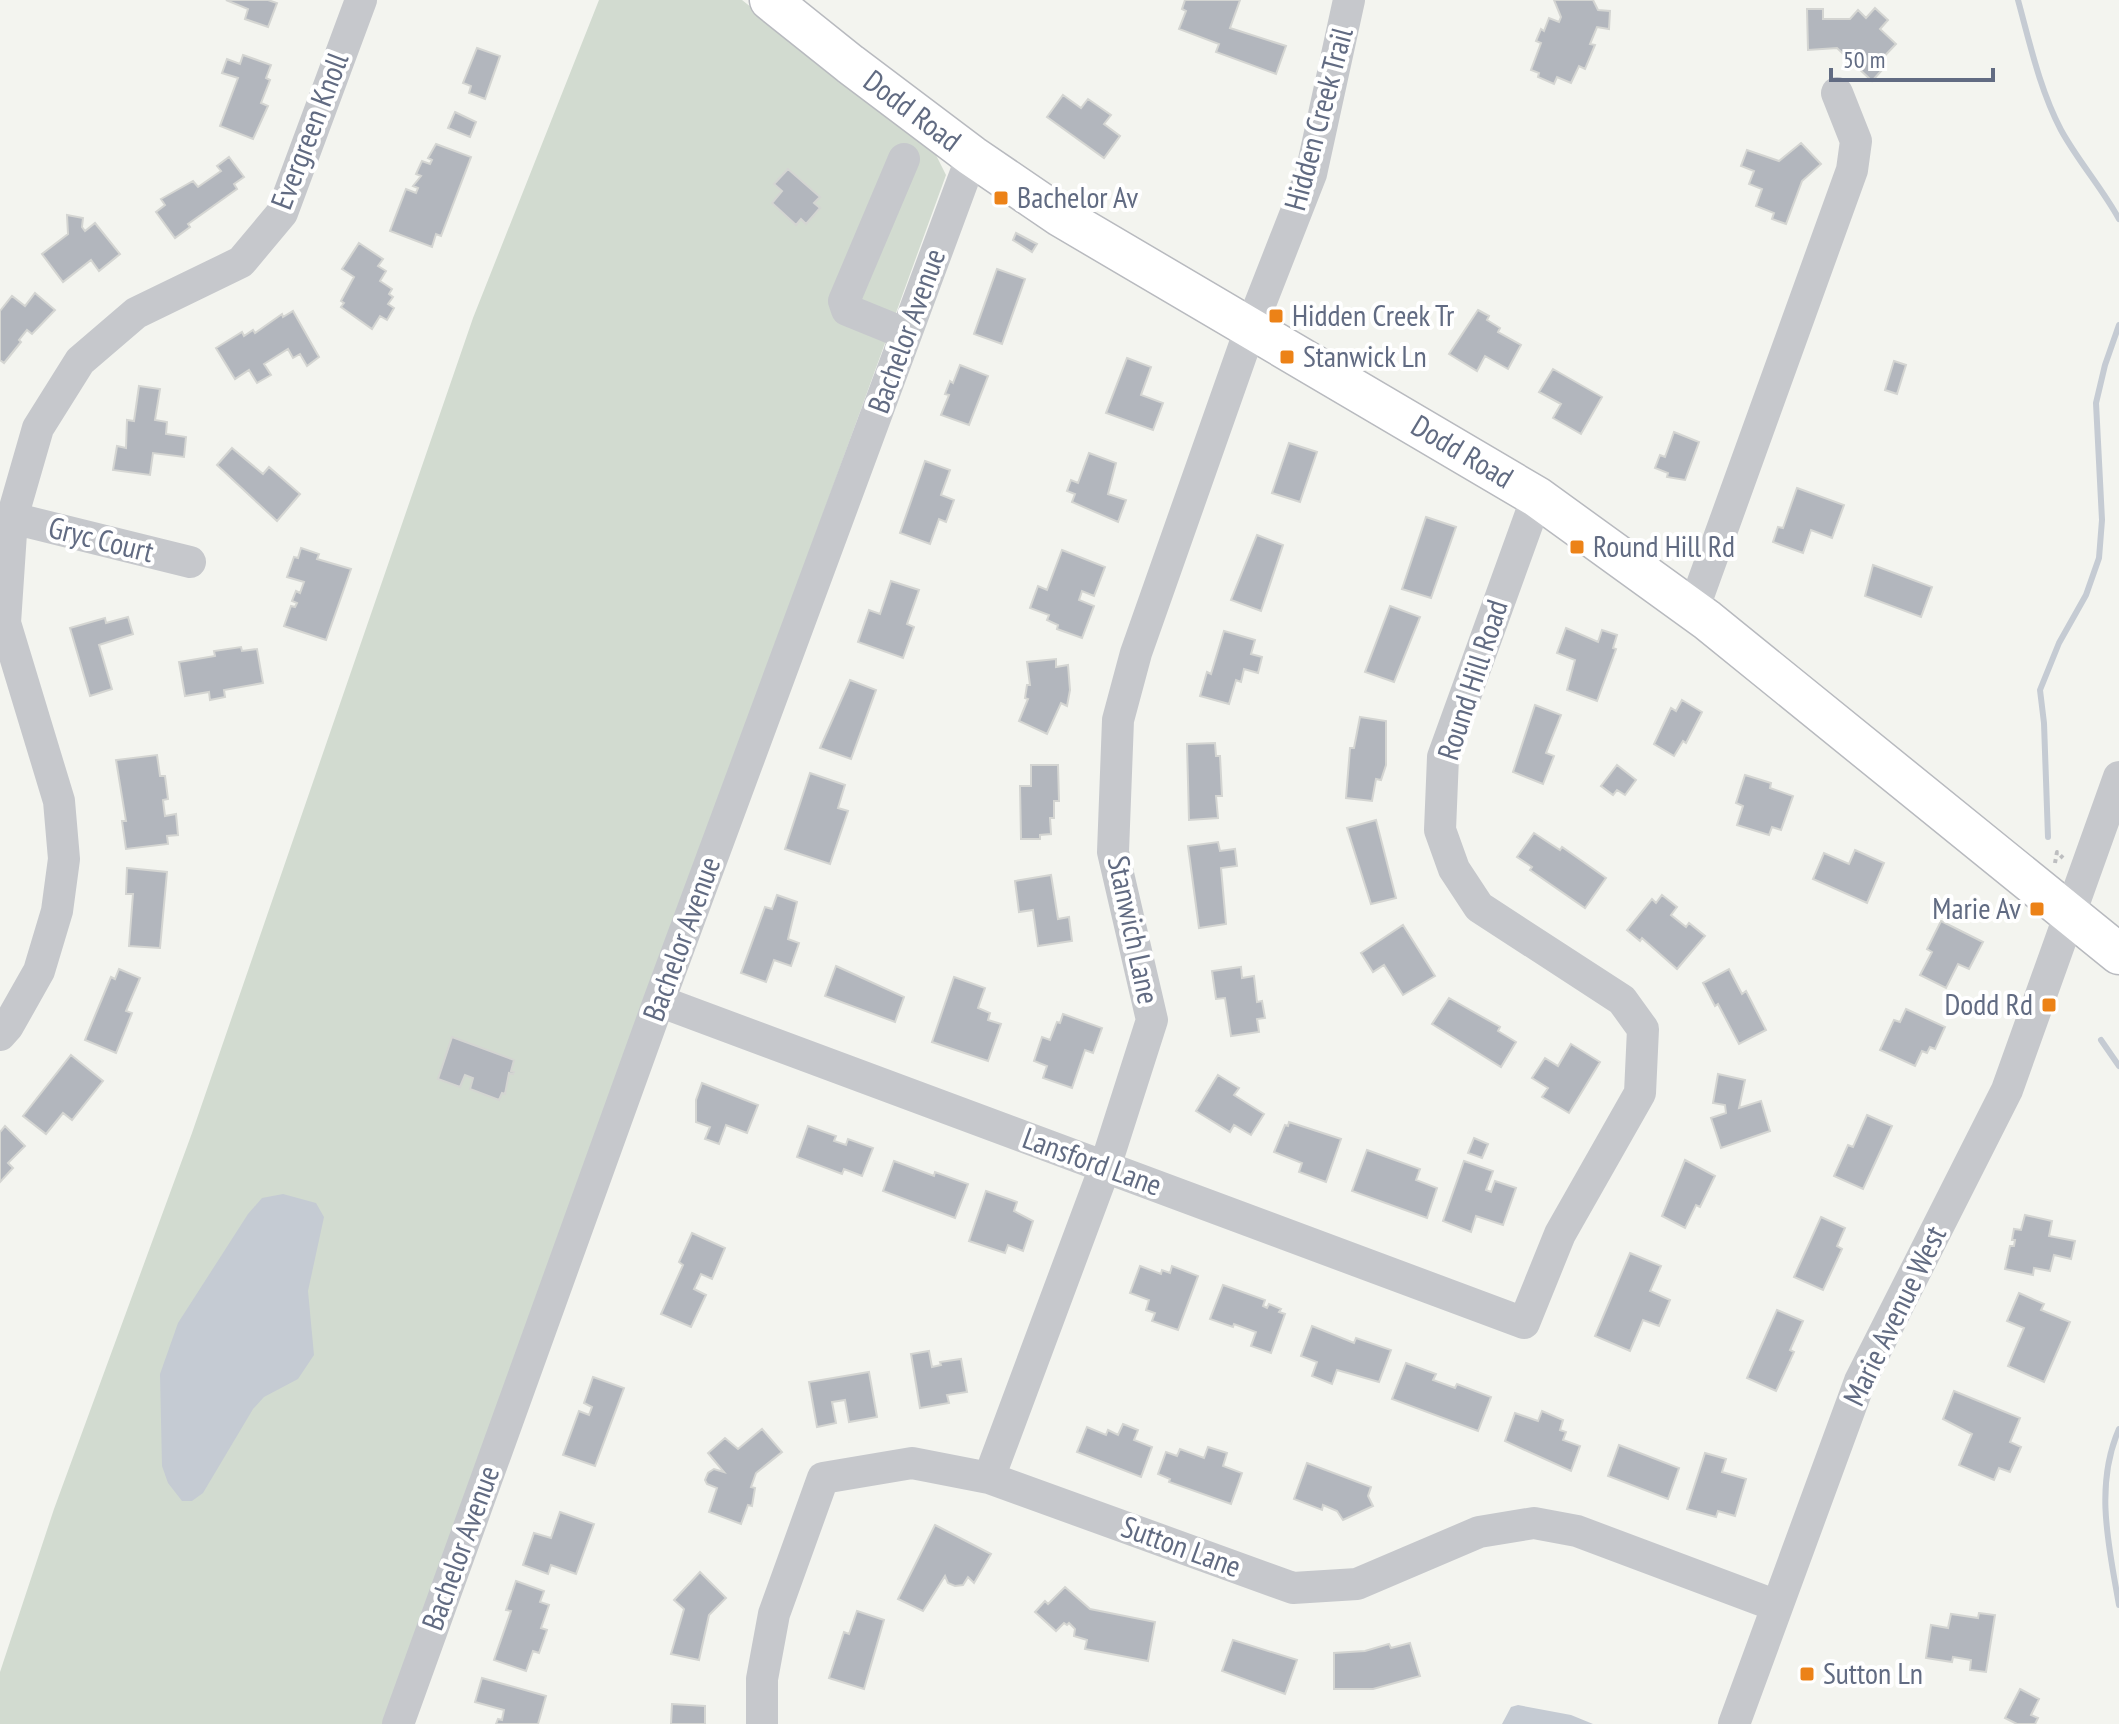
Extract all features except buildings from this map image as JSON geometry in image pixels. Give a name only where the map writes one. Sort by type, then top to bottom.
[{"type":"main road","name":"Dodd Road","points":[[770,0],[972,156],[1060,216],[1537,497],[1693,610],[2119,954]]},
{"type":"street","name":"Evergreen Knoll","points":[[0,1035],[39,971],[57,911],[64,859],[59,801],[5,623],[12,518],[38,428],[80,361],[136,313],[241,262],[282,213],[361,0]]},
{"type":"street","name":"Hidden Creek Trail","points":[[1251,327],[1311,174],[1349,0]]},
{"type":"street","points":[[1693,610],[1852,170],[1856,141],[1837,93]]},
{"type":"street","name":"Bachelor Avenue","points":[[398,1724],[659,1001],[972,156]]},
{"type":"street","points":[[904,159],[844,301],[847,310],[906,334]]},
{"type":"street","name":"Stanwich Lane","points":[[989,1478],[1105,1167],[1152,1020],[1113,852],[1118,720],[1136,653],[1251,327]]},
{"type":"street","name":"Round Hill Road","points":[[1524,1323],[1560,1234],[1640,1093],[1643,1029],[1622,1000],[1479,907],[1454,869],[1440,830],[1443,757],[1537,497]]},
{"type":"street","name":"Gryc Court","points":[[12,518],[190,562]]},
{"type":"street","name":"Marie Avenue West","points":[[1734,1724],[1860,1381],[2007,1090],[2119,777]]},
{"type":"street","name":"Lansford Lane","points":[[659,1001],[1524,1323]]},
{"type":"street","name":"Sutton Lane","points":[[762,1724],[762,1679],[774,1614],[823,1478],[912,1463],[989,1478],[1293,1588],[1357,1584],[1479,1532],[1534,1523],[1577,1531],[1777,1606]]},
{"type":"shaded area","points":[[599,0],[742,0],[936,155],[946,175],[384,1724],[0,1724],[0,1672],[54,1509],[192,1133],[473,318]]},
{"type":"shaded area","points":[[283,1194],[316,1203],[324,1217],[308,1291],[314,1355],[298,1379],[264,1397],[253,1409],[203,1493],[192,1501],[182,1501],[168,1483],[162,1466],[160,1374],[178,1323],[248,1214],[262,1198]]},
{"type":"shaded area","points":[[1518,1705],[1571,1715],[1593,1724],[1502,1724],[1511,1707]]},
{"type":"waterway","points":[[2018,0],[2036,66],[2054,115],[2119,219]]},
{"type":"waterway","points":[[2048,837],[2040,690],[2059,643],[2086,595],[2099,558],[2102,520],[2096,403],[2119,325]]},
{"type":"waterway","points":[[2101,1040],[2119,1066]]},
{"type":"waterway","points":[[2119,1429],[2111,1451],[2105,1494],[2108,1539],[2119,1605]]},
{"type":"place","name":"Bachelor Av","points":[[1001,198]]},
{"type":"place","name":"Hidden Creek Tr","points":[[1276,316]]},
{"type":"place","name":"Stanwick Ln","points":[[1287,357]]},
{"type":"place","name":"Round Hill Rd","points":[[1577,547]]},
{"type":"place","name":"Marie Av","points":[[2037,909]]},
{"type":"place","name":"Dodd Rd","points":[[2049,1005]]},
{"type":"place","name":"Sutton Ln","points":[[1807,1674]]}]
